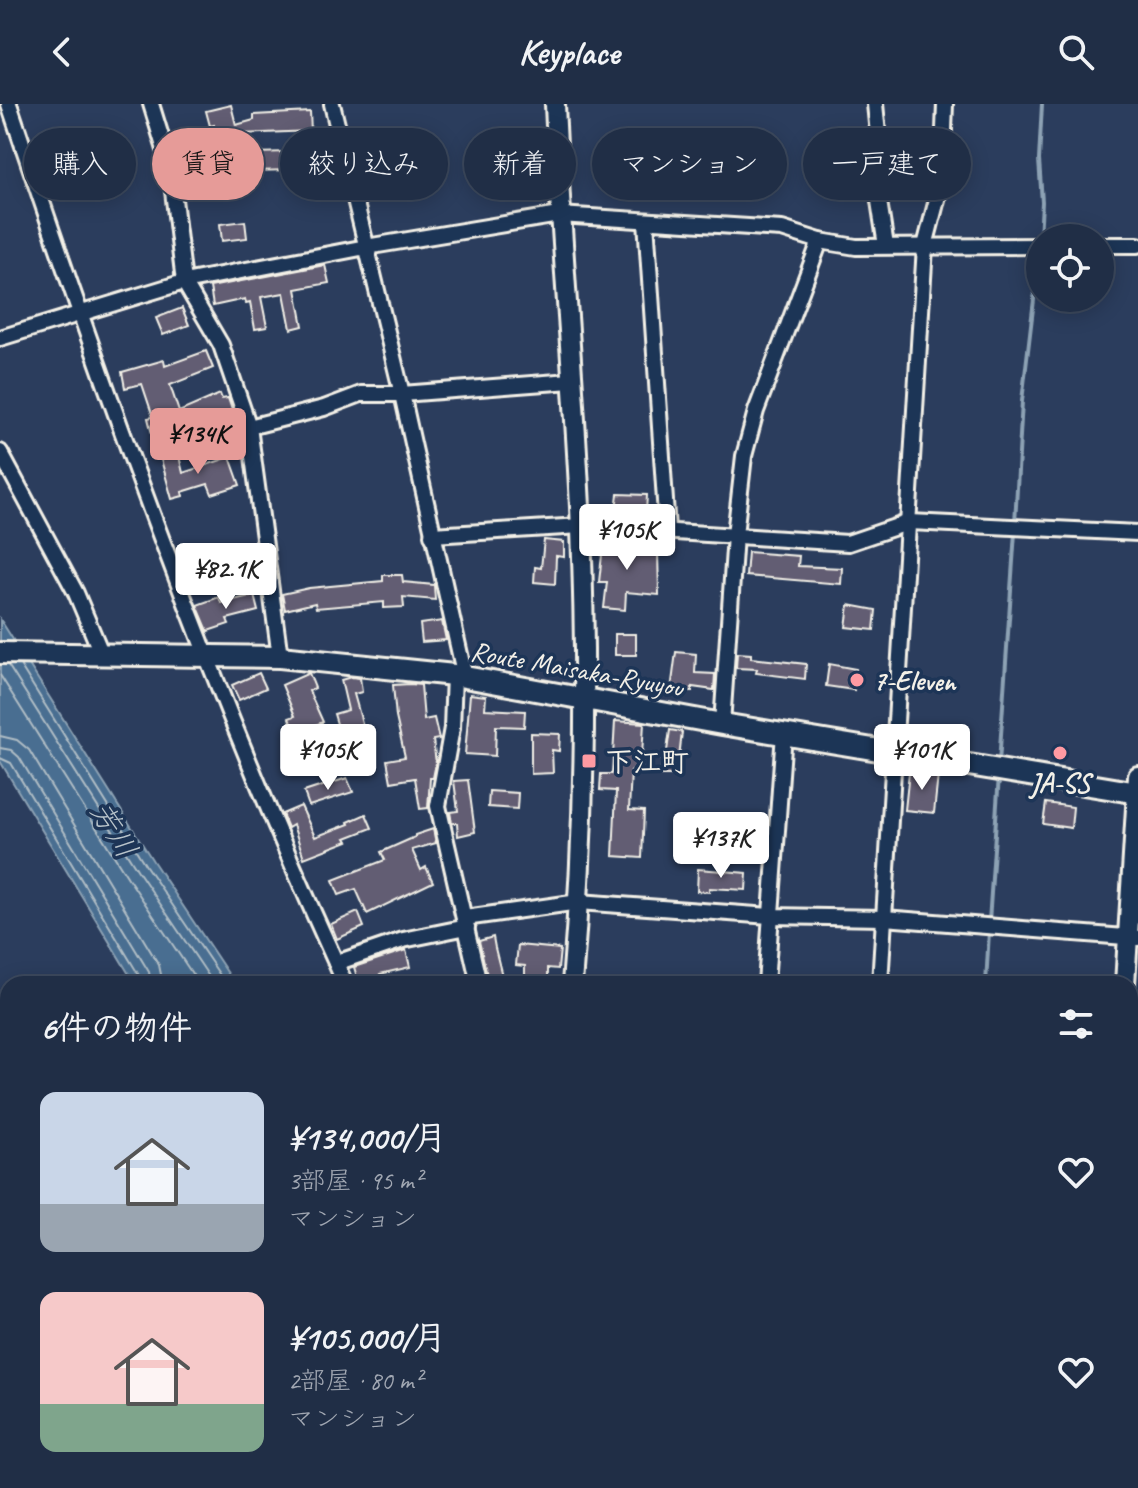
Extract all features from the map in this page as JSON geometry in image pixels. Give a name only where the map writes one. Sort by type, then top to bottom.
[{"type":"main road","name":"Route Maisaka-Ryuyou","points":[[0,653],[280,657],[460,676],[722,724],[1138,788]]},
{"type":"street","points":[[9,104],[78,312],[205,655],[280,839],[342,976]]},
{"type":"street","points":[[151,104],[170,166],[184,282],[221,345],[249,427],[280,657]]},
{"type":"street","points":[[332,104],[402,394],[460,676],[438,806],[477,976]]},
{"type":"street","points":[[555,104],[559,215],[581,526],[585,700],[579,902],[573,976]]},
{"type":"street","points":[[875,104],[879,144],[874,169],[886,246]]},
{"type":"street","points":[[880,976],[925,246],[942,180],[945,104]]},
{"type":"street","points":[[0,338],[184,282],[366,247],[559,215],[782,229],[820,241],[856,247],[1026,246]]},
{"type":"street","points":[[646,221],[667,530]]},
{"type":"street","points":[[722,724],[735,535],[744,456],[756,411],[820,241]]},
{"type":"street","points":[[1114,245],[1138,245]]},
{"type":"street","points":[[249,427],[324,408],[361,394],[402,394],[571,381]]},
{"type":"street","points":[[0,452],[76,593],[92,655]]},
{"type":"street","points":[[432,535],[581,526],[848,543],[910,522],[1138,533]]},
{"type":"street","points":[[766,976],[784,733]]},
{"type":"street","points":[[1126,976],[1133,938],[1138,788]]},
{"type":"street","points":[[336,963],[466,923],[579,902],[770,916],[884,918],[1133,938]]},
{"type":"water","name":"芳川","points":[[0,619],[230,976],[130,976],[0,761]]},
{"type":"building","points":[[231,105],[236,125],[254,120],[254,115],[310,112],[311,128],[280,128],[280,132],[264,133],[264,128],[214,128],[214,125],[210,126],[206,111]]},
{"type":"building","points":[[280,152],[280,170],[264,171],[264,153]]},
{"type":"building","points":[[245,221],[247,238],[222,241],[220,224]]},
{"type":"building","points":[[325,265],[329,283],[296,289],[303,326],[291,329],[284,293],[261,297],[267,327],[255,329],[250,302],[246,303],[245,299],[213,306],[210,287]]},
{"type":"building","points":[[182,308],[189,325],[163,335],[156,318]]},
{"type":"building","points":[[206,351],[213,368],[170,385],[179,412],[220,394],[222,399],[228,398],[232,410],[152,434],[148,418],[153,417],[142,384],[125,388],[122,372],[164,360],[165,366]]},
{"type":"building","points":[[178,452],[183,473],[230,457],[240,485],[212,494],[208,484],[182,492],[183,496],[172,499],[160,456]]},
{"type":"building","points":[[618,494],[647,495],[646,512],[616,509]]},
{"type":"building","points":[[604,537],[624,539],[623,548],[658,551],[659,595],[626,592],[625,610],[604,608],[607,582],[599,582]]},
{"type":"building","points":[[544,540],[564,542],[564,557],[556,556],[555,584],[534,582],[535,567],[541,568]]},
{"type":"building","points":[[748,552],[799,556],[798,566],[842,568],[841,584],[746,576]]},
{"type":"building","points":[[383,575],[402,575],[403,582],[434,585],[435,600],[403,597],[404,607],[384,608],[384,602],[316,608],[315,603],[285,610],[282,594],[309,588],[383,581]]},
{"type":"building","points":[[254,595],[258,611],[227,619],[229,624],[208,631],[197,605],[219,597],[221,603]]},
{"type":"building","points":[[849,605],[876,610],[874,630],[846,627]]},
{"type":"building","points":[[442,621],[446,640],[422,642],[420,624]]},
{"type":"building","points":[[615,634],[636,634],[636,655],[615,655]]},
{"type":"building","points":[[676,652],[696,654],[695,673],[715,674],[714,690],[692,687],[692,691],[671,690]]},
{"type":"building","points":[[737,653],[751,654],[751,658],[806,664],[805,679],[736,668]]},
{"type":"building","points":[[829,664],[856,669],[854,690],[826,686]]},
{"type":"building","points":[[259,673],[266,688],[239,700],[232,685]]},
{"type":"building","points":[[309,673],[315,688],[309,691],[323,722],[295,733],[289,718],[295,716],[282,685]]},
{"type":"building","points":[[360,678],[362,692],[354,694],[366,737],[343,744],[334,714],[348,710],[341,680]]},
{"type":"building","points":[[393,685],[421,685],[424,720],[434,718],[439,739],[433,740],[436,763],[433,778],[430,778],[428,808],[420,809],[415,778],[391,782],[387,760],[405,757]]},
{"type":"building","points":[[470,694],[486,696],[485,709],[525,711],[524,727],[496,726],[495,756],[465,754]]},
{"type":"building","points":[[615,721],[644,723],[641,771],[631,771],[629,810],[644,811],[642,858],[613,856],[616,791],[600,790],[601,774],[612,774]]},
{"type":"building","points":[[670,730],[682,732],[677,775],[661,775],[662,758],[666,758]]},
{"type":"building","points":[[531,733],[560,734],[559,751],[552,750],[553,773],[531,774]]},
{"type":"building","points":[[909,772],[938,775],[934,813],[905,810]]},
{"type":"building","points":[[347,778],[353,792],[309,806],[304,792]]},
{"type":"building","points":[[468,780],[475,832],[458,836],[457,823],[452,823],[450,812],[458,811],[454,781]]},
{"type":"building","points":[[489,791],[518,793],[517,809],[488,807]]},
{"type":"building","points":[[1046,803],[1073,807],[1071,828],[1043,824]]},
{"type":"building","points":[[301,806],[315,837],[366,814],[372,828],[304,858],[293,825],[288,828],[282,814]]},
{"type":"building","points":[[433,829],[436,843],[412,850],[421,870],[426,867],[433,882],[367,914],[356,889],[339,895],[333,880],[385,860],[381,852]]},
{"type":"building","points":[[698,869],[747,873],[746,890],[709,888],[709,892],[697,891]]},
{"type":"building","points":[[358,912],[364,927],[337,939],[331,924]]},
{"type":"building","points":[[493,937],[502,976],[487,976],[479,941]]},
{"type":"building","points":[[518,945],[560,949],[558,969],[548,968],[548,976],[525,976],[525,966],[516,965]]},
{"type":"building","points":[[406,950],[410,967],[381,976],[357,976],[354,967]]},
{"type":"waterway","points":[[1041,224],[1039,160],[1042,104]]},
{"type":"waterway","points":[[1015,523],[1022,401],[1033,312]]},
{"type":"waterway","points":[[999,763],[1015,532]]},
{"type":"waterway","points":[[989,922],[999,775]]},
{"type":"waterway","points":[[986,976],[989,931]]},
{"type":"place","name":"7-Eleven","points":[[857,680]]},
{"type":"place","name":"JA-SS","points":[[1060,753]]},
{"type":"place","name":"下江町","points":[[589,761]]}]
